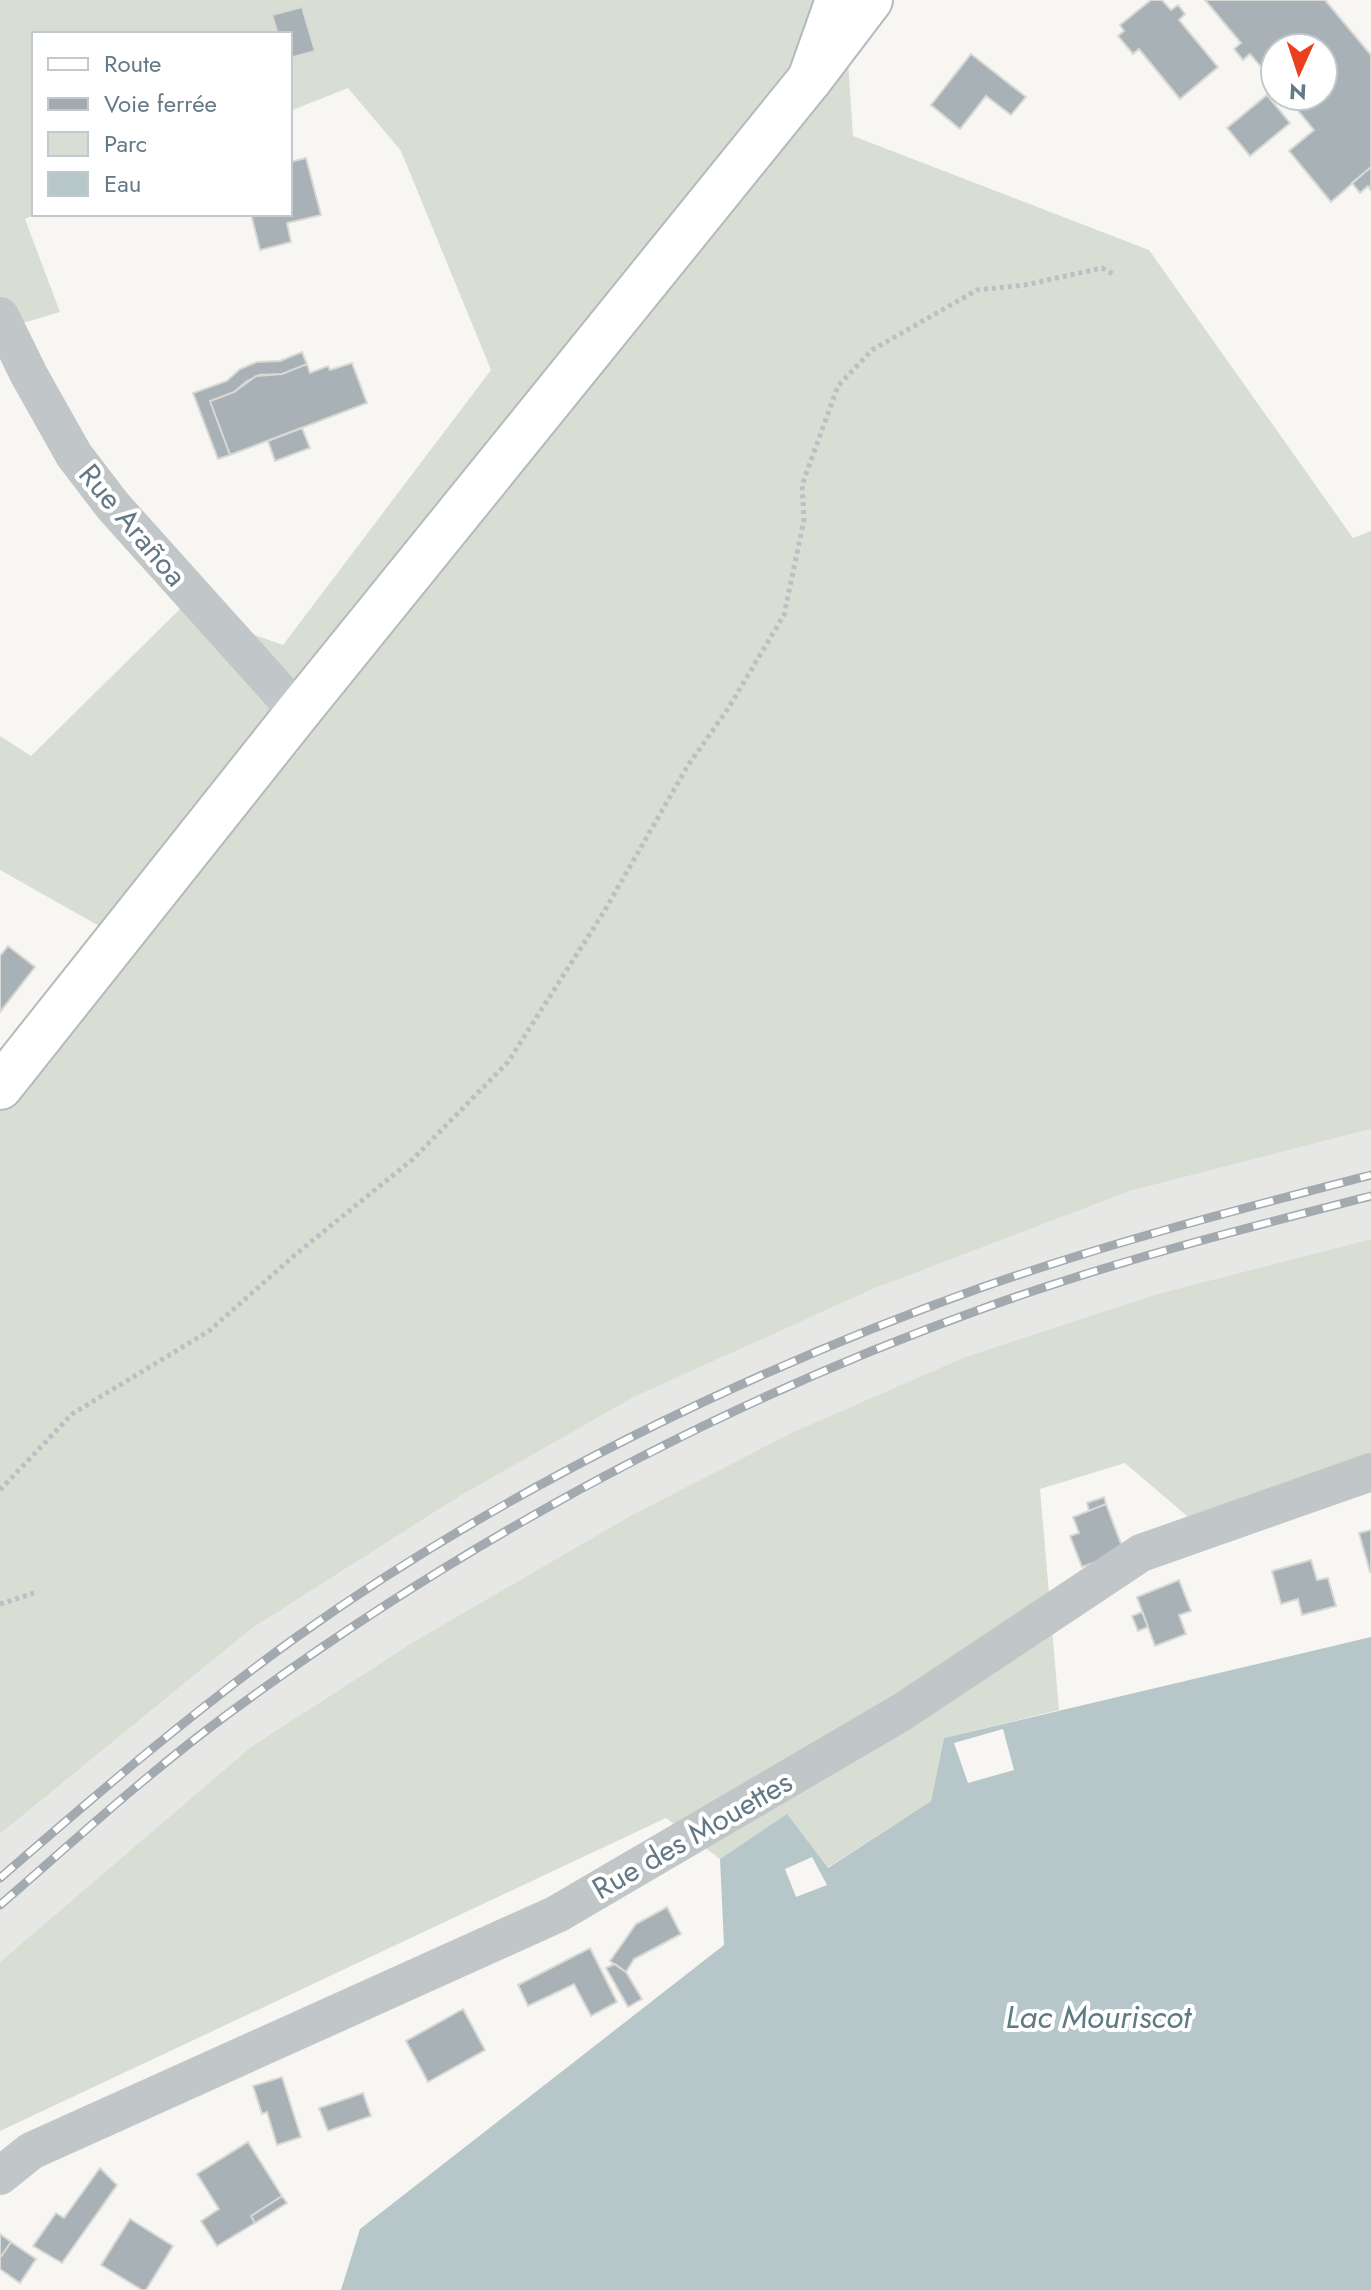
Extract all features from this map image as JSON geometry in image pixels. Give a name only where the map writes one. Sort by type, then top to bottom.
[{"type":"main road","points":[[810,79],[838,0]]},
{"type":"main road","points":[[0,1087],[298,712],[497,470],[645,280],[810,79],[870,0]]},
{"type":"street","name":"Rue Arañoa","points":[[0,316],[74,455],[113,506],[298,712]]},
{"type":"street","name":"Rue des Mouettes","points":[[0,2176],[31,2151],[557,1914],[902,1712],[1141,1553],[1371,1472]]},
{"type":"path","points":[[0,1490],[72,1414],[209,1331],[296,1254],[413,1159],[508,1062],[605,910],[687,767],[729,707],[784,615],[804,520],[802,485],[838,386],[872,350],[977,290],[1037,283],[1102,268],[1113,274]]},
{"type":"path","points":[[0,1604],[34,1593]]},
{"type":"shaded area","points":[[1371,1129],[1371,1239],[1157,1294],[965,1357],[793,1432],[630,1516],[415,1641],[252,1746],[0,1962],[0,1834],[251,1629],[460,1496],[634,1397],[873,1289],[1130,1191]]},
{"type":"green space","points":[[0,0],[844,0],[853,136],[1149,250],[1353,538],[1371,531],[1371,1129],[1130,1191],[873,1289],[634,1397],[460,1496],[251,1629],[0,1834],[0,1052],[101,927],[0,870],[0,736],[31,756],[180,609],[283,645],[491,370],[401,151],[348,88],[292,110],[292,32],[32,32],[32,216],[25,219],[60,312],[0,330]]},
{"type":"green space","points":[[1371,1239],[1371,1459],[1194,1522],[1125,1463],[1040,1489],[1059,1710],[944,1738],[931,1801],[827,1868],[787,1815],[720,1859],[666,1818],[0,2131],[0,1962],[252,1746],[415,1641],[630,1516],[793,1432],[965,1357],[1157,1294]]},
{"type":"water","name":"Lac Mouriscot","points":[[1371,1637],[1371,2290],[341,2290],[360,2229],[724,1945],[720,1859],[787,1814],[828,1868],[931,1801],[944,1738]]},
{"type":"pier","points":[[1003,1729],[1014,1770],[968,1783],[954,1743]]},
{"type":"pier","points":[[812,1857],[827,1885],[796,1897],[785,1869]]},
{"type":"building","points":[[1151,0],[1162,0],[1171,10],[1178,5],[1185,14],[1179,20],[1218,67],[1180,99],[1139,49],[1133,54],[1118,36],[1124,31],[1120,25]]},
{"type":"building","points":[[1205,0],[1325,0],[1371,55],[1371,167],[1331,202],[1289,151],[1314,130],[1299,112],[1339,112],[1339,32],[1259,32],[1259,64],[1250,54],[1243,60],[1234,49],[1241,43]]},
{"type":"building","points":[[302,7],[315,51],[292,57],[292,32],[277,32],[272,15]]},
{"type":"building","points":[[971,54],[1026,97],[1011,115],[986,96],[960,129],[931,105]]},
{"type":"building","points":[[1259,102],[1259,112],[1281,112],[1290,123],[1250,156],[1227,128]]},
{"type":"building","points":[[306,158],[321,215],[287,223],[291,242],[260,250],[252,216],[292,216],[292,162]]},
{"type":"building","points":[[1371,167],[1371,190],[1368,186],[1360,193],[1352,183]]},
{"type":"building","points":[[302,352],[307,364],[282,374],[256,376],[234,392],[210,401],[230,455],[218,459],[193,393],[227,381],[240,369],[257,362],[280,361]]},
{"type":"building","points":[[352,363],[367,403],[230,455],[210,401],[234,392],[259,375],[282,374],[307,364],[310,373],[328,366],[330,370]]},
{"type":"building","points":[[302,428],[310,448],[275,461],[268,441]]},
{"type":"building","points":[[8,946],[35,967],[0,1012],[0,956]]},
{"type":"building","points":[[1104,1497],[1106,1504],[1089,1511],[1087,1503]]},
{"type":"building","points":[[1106,1504],[1124,1552],[1082,1567],[1070,1536],[1079,1533],[1073,1517]]},
{"type":"building","points":[[1371,1530],[1371,1572],[1370,1572],[1359,1533]]},
{"type":"building","points":[[1311,1560],[1317,1580],[1328,1578],[1336,1606],[1302,1615],[1298,1599],[1281,1604],[1272,1571]]},
{"type":"building","points":[[1179,1580],[1191,1611],[1179,1615],[1186,1634],[1155,1646],[1137,1597]]},
{"type":"building","points":[[1142,1612],[1148,1627],[1138,1631],[1132,1616]]},
{"type":"building","points":[[667,1907],[681,1934],[634,1959],[626,1972],[610,1961],[636,1924]]},
{"type":"building","points":[[590,1948],[617,2002],[591,2016],[574,1984],[528,2006],[518,1985]]},
{"type":"building","points":[[615,1964],[626,1972],[642,1999],[628,2007],[606,1968]]},
{"type":"building","points":[[463,2009],[485,2050],[428,2082],[406,2041]]},
{"type":"building","points":[[282,2077],[301,2137],[277,2145],[267,2112],[262,2114],[253,2086]]},
{"type":"building","points":[[363,2093],[371,2116],[328,2131],[319,2108]]},
{"type":"building","points":[[248,2142],[282,2196],[251,2216],[255,2223],[217,2246],[201,2221],[219,2209],[197,2174]]},
{"type":"building","points":[[100,2168],[117,2185],[62,2263],[33,2246],[56,2213],[64,2218]]},
{"type":"building","points":[[282,2196],[287,2203],[255,2223],[251,2216]]},
{"type":"building","points":[[130,2219],[173,2246],[146,2290],[101,2265]]},
{"type":"building","points":[[0,2234],[11,2242],[0,2258]]},
{"type":"building","points":[[11,2242],[36,2259],[20,2283],[0,2269],[0,2258]]},
{"type":"railway","points":[[0,1878],[183,1723],[298,1636],[457,1532],[627,1439],[803,1357],[980,1288],[1125,1241],[1371,1175]]},
{"type":"railway","points":[[0,1905],[199,1736],[316,1651],[498,1536],[688,1433],[786,1387],[987,1307],[1129,1261],[1371,1196]]}]
